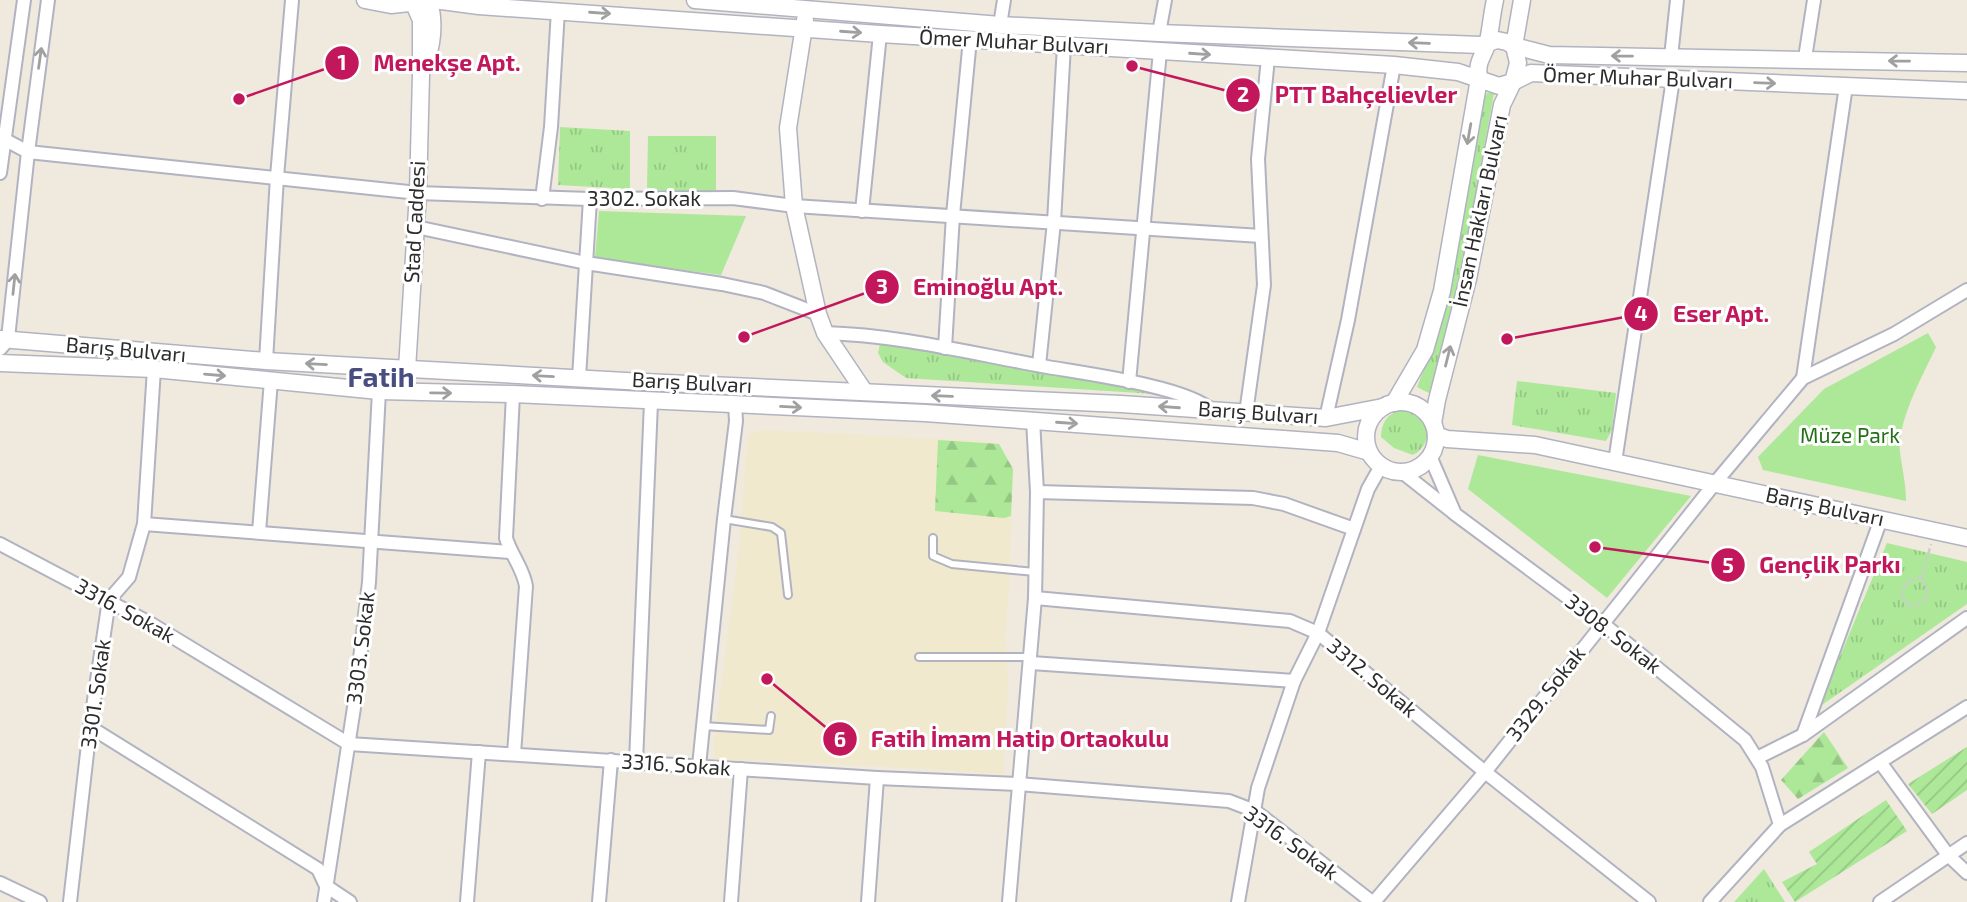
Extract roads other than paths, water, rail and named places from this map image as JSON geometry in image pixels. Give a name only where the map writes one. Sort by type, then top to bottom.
[{"type":"main road","name":"Ömer Muhar Bulvarı","points":[[365,0],[391,5],[420,1],[880,34],[1394,65],[1458,72],[1499,86],[1531,73],[1967,91]]},
{"type":"main road","name":"Ömer Muhar Bulvarı","points":[[695,0],[807,4],[1000,24],[1159,33],[1487,45],[1497,40],[1549,55],[1967,63]]},
{"type":"main road","name":"İnsan Hakları Bulvarı","points":[[1388,405],[1425,350],[1442,291],[1479,79],[1477,67],[1480,54],[1487,45],[1495,0]]},
{"type":"main road","name":"İnsan Hakları Bulvarı","points":[[1435,429],[1437,400],[1468,279],[1502,105],[1518,63],[1514,46],[1522,0]]},
{"type":"main road","name":"Stad Caddesi","points":[[407,369],[418,192],[421,75],[428,58],[434,18],[420,1]]},
{"type":"main road","points":[[807,4],[788,128],[794,206],[818,314],[825,333],[864,391]]},
{"type":"main road","name":"Barış Bulvarı","points":[[3,342],[266,361],[864,391],[1326,418],[1388,405]]},
{"type":"main road","name":"Barış Bulvarı","points":[[0,363],[154,369],[379,391],[513,394],[1033,420],[1345,444],[1369,452]]},
{"type":"main road","points":[[1406,402],[1417,406],[1427,413],[1435,429],[1435,446],[1430,456],[1413,470],[1402,472],[1381,466],[1369,452],[1366,442],[1369,422],[1388,405],[1406,402]]},
{"type":"main road","name":"Barış Bulvarı","points":[[1435,429],[1447,439],[1535,444],[1967,538]]},
{"type":"street","points":[[0,173],[2,138],[24,0]]},
{"type":"street","points":[[3,342],[48,0]]},
{"type":"street","points":[[266,361],[277,177],[292,0]]},
{"type":"street","points":[[1000,24],[1004,0]]},
{"type":"street","points":[[1159,33],[1165,0]]},
{"type":"street","points":[[1671,57],[1676,0]]},
{"type":"street","points":[[1805,58],[1814,0]]},
{"type":"street","points":[[542,199],[551,127],[558,10]]},
{"type":"street","points":[[862,211],[880,34]]},
{"type":"street","points":[[945,348],[953,215],[970,39]]},
{"type":"street","points":[[1039,365],[1054,222],[1065,45]]},
{"type":"street","points":[[1129,382],[1160,51]]},
{"type":"street","points":[[1246,413],[1264,285],[1258,159],[1268,58]]},
{"type":"street","points":[[1326,418],[1348,320],[1394,65]]},
{"type":"street","points":[[1615,462],[1672,79]]},
{"type":"street","points":[[1803,379],[1846,86]]},
{"type":"street","points":[[2,138],[28,152]]},
{"type":"street","name":"3302. Sokak","points":[[28,152],[418,192],[590,200],[733,198],[862,211],[1261,236]]},
{"type":"street","points":[[579,378],[590,200]]},
{"type":"street","points":[[416,227],[586,262],[754,290],[818,314]]},
{"type":"street","points":[[1803,379],[1894,334],[1967,290]]},
{"type":"street","points":[[825,333],[860,334],[1129,382],[1202,401],[1211,410]]},
{"type":"street","name":"3301. Sokak","points":[[70,902],[90,727],[109,600],[129,577],[144,524],[154,369]]},
{"type":"street","name":"3329. Sokak","points":[[1373,902],[1485,772],[1715,483],[1803,379]]},
{"type":"street","points":[[258,532],[271,380]]},
{"type":"street","name":"3303. Sokak","points":[[324,902],[349,744],[369,582],[379,391]]},
{"type":"street","points":[[513,394],[506,538],[510,552],[523,571],[526,586],[514,754]]},
{"type":"street","points":[[636,762],[651,402]]},
{"type":"street","points":[[699,766],[736,421],[735,404]]},
{"type":"street","points":[[1009,902],[1035,598],[1037,492],[1033,420]]},
{"type":"street","points":[[1430,456],[1455,514]]},
{"type":"street","points":[[1238,902],[1258,789],[1294,681],[1318,633],[1368,489],[1381,466]]},
{"type":"street","name":"3308. Sokak","points":[[1402,472],[1602,623],[1745,740],[1762,766],[1780,825]]},
{"type":"street","points":[[1037,492],[1253,498],[1284,505],[1354,529]]},
{"type":"street","points":[[1803,735],[1881,519]]},
{"type":"street","points":[[144,524],[510,552]]},
{"type":"street","name":"3316. Sokak","points":[[0,544],[109,600],[349,744],[877,778],[1018,784],[1229,802],[1255,811],[1373,902]]},
{"type":"street","name":"3312. Sokak","points":[[1035,598],[1290,621],[1318,633],[1485,772],[1649,902]]},
{"type":"street","points":[[1757,758],[1803,735],[1967,618]]},
{"type":"street","points":[[1031,660],[1294,681]]},
{"type":"street","points":[[1710,902],[1780,825],[1967,707]]},
{"type":"street","points":[[90,727],[318,869],[326,886],[350,902]]},
{"type":"street","points":[[467,902],[479,752]]},
{"type":"street","points":[[599,902],[611,761]]},
{"type":"street","points":[[1880,762],[1948,855],[1967,873]]},
{"type":"street","points":[[730,902],[741,769]]},
{"type":"street","points":[[868,902],[877,778]]},
{"type":"street","points":[[1880,902],[1967,843]]},
{"type":"street","points":[[0,883],[40,902]]},
{"type":"lane","points":[[724,519],[772,527],[781,533],[788,594]]},
{"type":"lane","points":[[933,538],[933,556],[952,564],[1035,572]]},
{"type":"lane","points":[[919,657],[1031,660]]},
{"type":"lane","points":[[704,726],[769,730],[771,716]]},
{"type":"place","name":"PTT Bahçelievler","points":[[1132,66]]},
{"type":"place","name":"Menekşe Apt.","points":[[239,99]]},
{"type":"place","name":"Eminoğlu Apt.","points":[[744,337]]},
{"type":"place","name":"Eser Apt.","points":[[1507,339]]},
{"type":"place","name":"Gençlik Parkı","points":[[1595,547]]},
{"type":"place","name":"Fatih İmam Hatip Ortaokulu","points":[[767,679]]},
{"type":"district","name":"Fatih","points":[[381,377]]},
{"type":"park label","name":"Müze Park","points":[[1850,436]]}]
